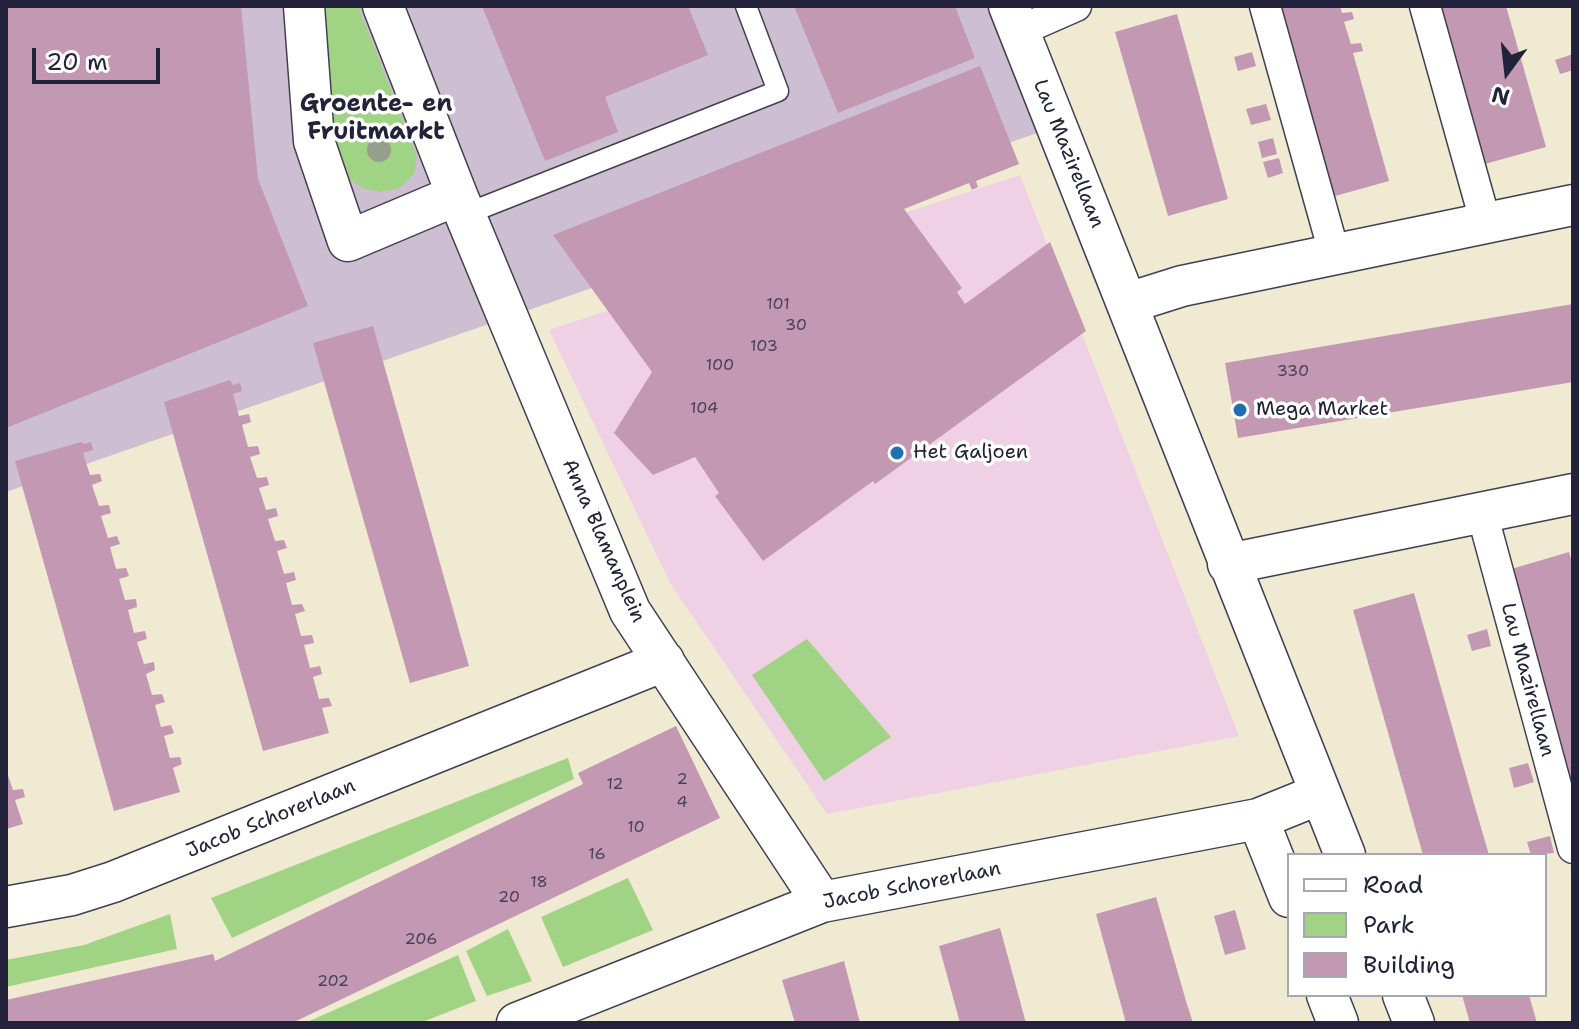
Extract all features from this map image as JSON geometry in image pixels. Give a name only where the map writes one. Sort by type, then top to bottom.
[{"type":"street","points":[[304,6],[314,141],[348,241],[462,205]]},
{"type":"street","name":"Anna Blamanplein","points":[[383,6],[630,611],[822,902]]},
{"type":"street","points":[[1014,18],[1076,6]]},
{"type":"street","points":[[1265,6],[1335,256]]},
{"type":"street","points":[[1425,6],[1486,224]]},
{"type":"street","name":"Lau Mazirellaan","points":[[1014,18],[1344,853]]},
{"type":"street","points":[[1128,303],[1182,286],[1573,205]]},
{"type":"street","points":[[1228,564],[1573,494]]},
{"type":"street","name":"Lau Mazirellaan","points":[[1482,513],[1573,848]]},
{"type":"street","name":"Jacob Schorerlaan","points":[[6,907],[72,895],[113,882],[664,661]]},
{"type":"street","name":"Jacob Schorerlaan","points":[[517,1023],[822,902],[1258,819],[1320,794]]},
{"type":"street","points":[[1258,819],[1287,892]]},
{"type":"street","points":[[1328,997],[1338,1023]]},
{"type":"street","points":[[1404,997],[1414,1023]]},
{"type":"lane","points":[[462,205],[778,91],[746,6]]},
{"type":"shaded area","points":[[6,6],[990,6],[1040,132],[6,492]]},
{"type":"shaded area","points":[[1020,175],[1239,736],[827,814],[670,583],[549,330]]},
{"type":"green space","points":[[318,6],[358,6],[417,156],[414,174],[399,188],[381,192],[362,188],[345,175],[331,149]]},
{"type":"green space","points":[[807,639],[891,737],[824,781],[752,675]]},
{"type":"green space","points":[[568,758],[574,779],[232,938],[211,898]]},
{"type":"green space","points":[[628,878],[653,930],[563,967],[541,917]]},
{"type":"green space","points":[[170,914],[177,949],[6,987],[6,960],[84,945]]},
{"type":"green space","points":[[508,929],[532,981],[487,996],[466,951]]},
{"type":"green space","points":[[458,955],[476,1001],[420,1023],[305,1023]]},
{"type":"building","points":[[6,6],[241,6],[258,179],[308,306],[6,428]]},
{"type":"building","points":[[482,6],[688,6],[708,55],[605,97],[618,132],[545,161]]},
{"type":"building","points":[[794,6],[955,6],[975,58],[838,113]]},
{"type":"building","points":[[1274,6],[1340,6],[1342,13],[1352,12],[1354,19],[1344,22],[1351,44],[1361,43],[1363,51],[1353,53],[1389,181],[1328,198]]},
{"type":"building","points":[[1440,6],[1506,6],[1546,147],[1485,164]]},
{"type":"building","points":[[1177,14],[1228,199],[1168,216],[1115,32]]},
{"type":"building","points":[[1252,52],[1256,66],[1238,71],[1234,57]]},
{"type":"building","points":[[1573,54],[1573,70],[1560,74],[1555,60]]},
{"type":"building","points":[[980,66],[1019,164],[976,181],[978,187],[972,190],[969,183],[904,209],[962,288],[957,292],[965,304],[1050,242],[1086,331],[763,561],[715,496],[719,493],[695,457],[653,475],[614,433],[652,372],[553,235]]},
{"type":"building","points":[[1266,104],[1271,120],[1251,125],[1246,109]]},
{"type":"building","points":[[1273,138],[1277,154],[1262,158],[1258,142]]},
{"type":"building","points":[[1279,158],[1283,173],[1268,178],[1263,162]]},
{"type":"building","points":[[1573,304],[1573,382],[1238,438],[1225,363]]},
{"type":"building","points":[[373,326],[469,666],[410,683],[313,343]]},
{"type":"building","points":[[230,380],[233,385],[240,383],[242,391],[233,394],[239,416],[249,414],[251,422],[242,425],[248,447],[258,446],[260,454],[250,457],[257,478],[267,477],[269,485],[259,488],[266,510],[276,508],[278,516],[268,519],[275,541],[284,540],[287,548],[277,551],[284,574],[294,572],[296,580],[286,583],[292,605],[302,604],[305,611],[295,614],[301,636],[312,635],[314,643],[304,645],[310,668],[320,666],[322,674],[313,677],[319,699],[329,698],[332,706],[322,708],[329,733],[263,751],[164,402]]},
{"type":"building","points":[[81,442],[91,442],[93,450],[83,453],[90,475],[100,474],[102,481],[92,485],[99,506],[109,505],[111,513],[101,516],[108,538],[117,536],[120,544],[110,547],[116,569],[126,568],[129,576],[119,579],[125,600],[136,599],[137,607],[128,610],[134,633],[145,631],[147,639],[137,642],[144,664],[154,662],[155,670],[146,674],[152,695],[162,694],[165,702],[155,705],[161,727],[171,725],[174,733],[164,736],[170,758],[180,757],[182,764],[173,768],[180,792],[114,811],[15,461]]},
{"type":"building","points":[[1569,552],[1573,567],[1573,796],[1508,570]]},
{"type":"building","points":[[1414,593],[1488,853],[1422,853],[1353,610]]},
{"type":"building","points":[[1487,629],[1491,646],[1472,651],[1467,635]]},
{"type":"building","points":[[676,726],[720,818],[292,1023],[6,1023],[6,1000],[213,954],[215,961],[583,784],[578,773]]},
{"type":"building","points":[[1528,763],[1534,782],[1514,788],[1509,768]]},
{"type":"building","points":[[6,770],[13,790],[23,789],[25,797],[15,800],[23,824],[6,829]]},
{"type":"building","points":[[1550,836],[1554,853],[1530,853],[1527,842]]},
{"type":"building","points":[[1156,897],[1193,1023],[1126,1023],[1096,914]]},
{"type":"building","points":[[1235,910],[1246,949],[1225,955],[1214,916]]},
{"type":"building","points":[[1000,928],[1026,1023],[960,1023],[939,946]]},
{"type":"building","points":[[844,961],[860,1023],[795,1023],[782,980]]},
{"type":"building","points":[[1463,997],[1530,997],[1537,1023],[1470,1023]]},
{"type":"place","name":"Mega Market","points":[[1240,410]]},
{"type":"place","name":"Het Galjoen","points":[[897,453]]},
{"type":"district","name":"Groente- en Fruitmarkt","points":[[376,119]]}]
